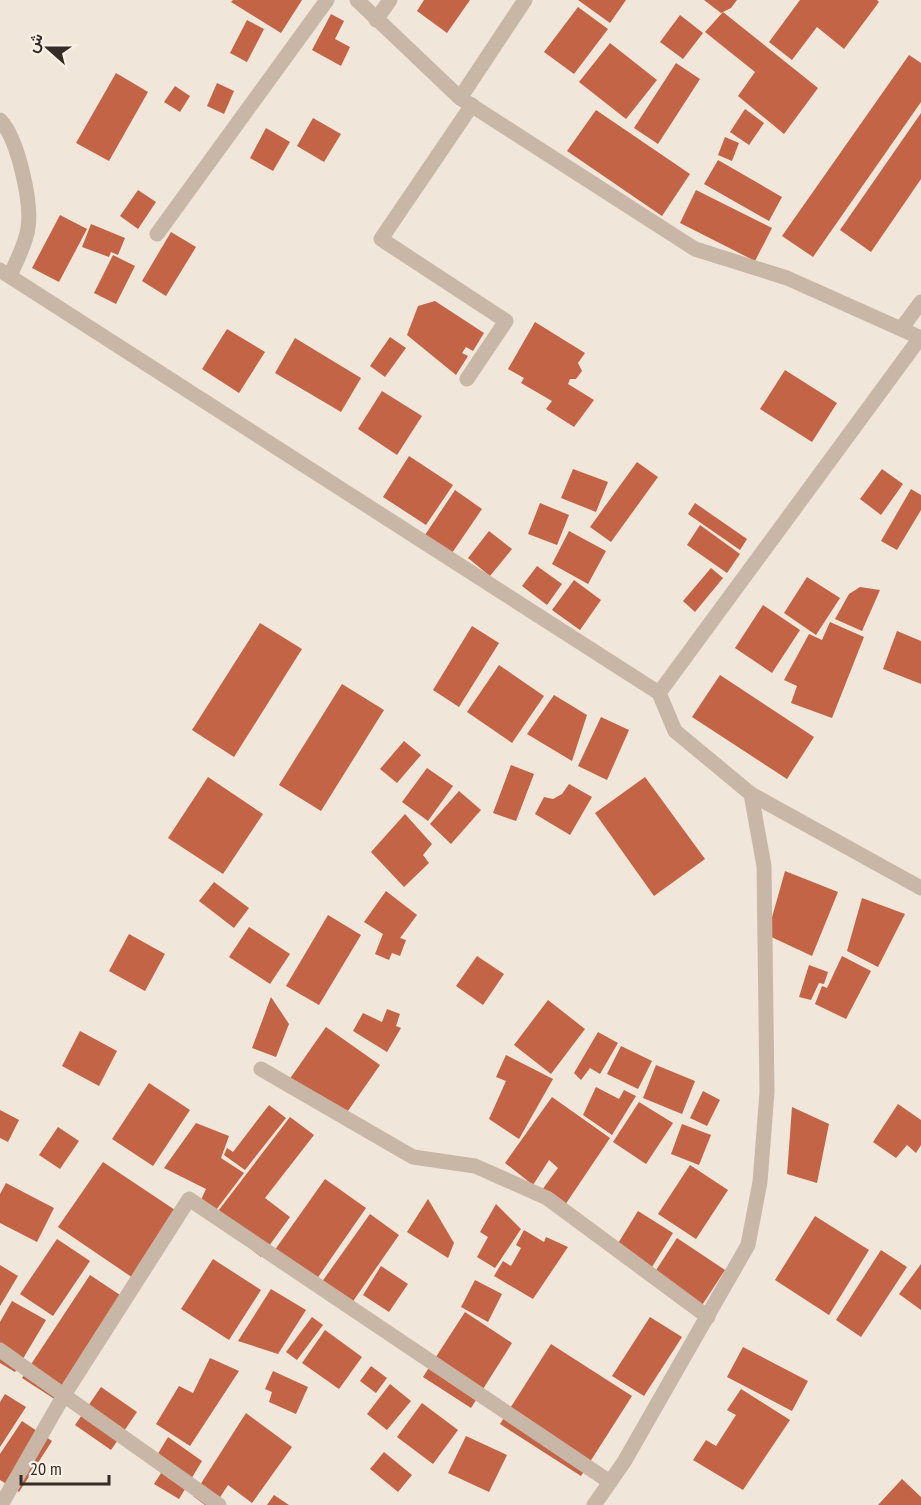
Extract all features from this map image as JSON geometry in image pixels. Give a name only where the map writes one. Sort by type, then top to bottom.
[{"type":"street","points":[[157,234],[327,0]]},
{"type":"street","points":[[357,0],[466,101],[695,249],[787,278],[921,338],[659,693]]},
{"type":"street","points":[[376,20],[390,0]]},
{"type":"street","points":[[467,379],[506,321],[381,239],[525,0]]},
{"type":"street","points":[[0,120],[16,151],[26,192],[28,227],[5,273],[659,693],[675,731],[751,794],[921,888]]},
{"type":"street","points":[[901,329],[921,302]]},
{"type":"street","points":[[594,1505],[708,1317],[748,1245],[760,1182],[767,1092],[764,866],[751,794]]},
{"type":"street","points":[[261,1069],[413,1157],[475,1166],[547,1198],[708,1317]]},
{"type":"street","points":[[1,1505],[64,1395],[189,1199],[610,1482]]},
{"type":"street","points":[[0,1350],[219,1505]]},
{"type":"building","points":[[233,0],[302,0],[281,33],[231,2]]},
{"type":"building","points":[[424,0],[470,0],[447,33],[417,11]]},
{"type":"building","points":[[578,0],[626,0],[610,23]]},
{"type":"building","points":[[704,0],[737,0],[731,8],[721,13]]},
{"type":"building","points":[[800,0],[877,0],[879,2],[844,49],[817,27],[792,60],[769,42]]},
{"type":"building","points":[[578,7],[608,29],[574,74],[544,52]]},
{"type":"building","points":[[723,12],[818,88],[784,134],[738,96],[755,72],[705,32]]},
{"type":"building","points":[[331,14],[344,21],[335,39],[350,47],[341,66],[312,50]]},
{"type":"building","points":[[680,15],[703,33],[683,59],[660,42]]},
{"type":"building","points":[[247,20],[264,29],[247,62],[230,53]]},
{"type":"building","points":[[610,43],[657,80],[626,119],[579,82]]},
{"type":"building","points":[[909,55],[921,63],[921,102],[813,257],[782,236]]},
{"type":"building","points":[[676,63],[700,79],[658,144],[634,128]]},
{"type":"building","points":[[116,73],[148,92],[109,161],[76,143]]},
{"type":"building","points":[[217,83],[234,91],[224,114],[207,106]]},
{"type":"building","points":[[175,86],[190,96],[180,112],[164,102]]},
{"type":"building","points":[[745,109],[764,123],[749,145],[730,132]]},
{"type":"building","points":[[596,110],[690,174],[662,216],[567,151]]},
{"type":"building","points":[[921,113],[921,179],[871,252],[840,230]]},
{"type":"building","points":[[313,118],[341,134],[324,162],[297,146]]},
{"type":"building","points":[[266,128],[290,142],[273,171],[250,158]]},
{"type":"building","points":[[725,137],[739,143],[732,161],[718,155]]},
{"type":"building","points":[[718,160],[782,197],[769,221],[704,184]]},
{"type":"building","points":[[138,190],[156,202],[138,229],[120,216]]},
{"type":"building","points":[[696,190],[772,228],[755,261],[680,223]]},
{"type":"building","points":[[60,215],[87,229],[59,282],[32,268]]},
{"type":"building","points":[[91,224],[125,238],[118,255],[111,252],[109,257],[82,247]]},
{"type":"building","points":[[171,232],[196,247],[166,296],[142,281]]},
{"type":"building","points":[[113,255],[135,266],[116,304],[94,293]]},
{"type":"building","points":[[435,301],[484,333],[473,351],[466,347],[462,353],[468,356],[456,375],[407,335],[418,306]]},
{"type":"building","points":[[535,322],[585,353],[578,363],[582,371],[576,379],[570,379],[568,384],[594,400],[574,427],[546,409],[552,401],[521,383],[524,378],[508,369]]},
{"type":"building","points":[[227,329],[265,352],[239,393],[202,369]]},
{"type":"building","points":[[390,337],[406,348],[385,377],[370,366]]},
{"type":"building","points":[[295,338],[361,378],[341,412],[275,373]]},
{"type":"building","points":[[785,370],[837,403],[812,442],[760,409]]},
{"type":"building","points":[[382,391],[422,416],[397,455],[358,429]]},
{"type":"building","points":[[409,456],[453,485],[426,525],[383,497]]},
{"type":"building","points":[[637,462],[658,477],[611,542],[590,527]]},
{"type":"building","points":[[573,469],[608,482],[596,512],[561,498]]},
{"type":"building","points":[[882,469],[903,484],[881,515],[860,499]]},
{"type":"building","points":[[911,489],[921,495],[921,510],[897,550],[881,541]]},
{"type":"building","points":[[455,490],[482,509],[450,556],[423,538]]},
{"type":"building","points":[[540,503],[569,515],[557,545],[528,534]]},
{"type":"building","points":[[695,503],[747,539],[740,550],[688,514]]},
{"type":"building","points":[[700,525],[740,554],[727,573],[687,545]]},
{"type":"building","points":[[489,531],[512,549],[490,576],[468,558]]},
{"type":"building","points":[[569,531],[606,551],[588,584],[552,564]]},
{"type":"building","points":[[537,566],[562,584],[547,605],[522,586]]},
{"type":"building","points":[[711,568],[723,578],[695,612],[683,601]]},
{"type":"building","points":[[807,577],[840,598],[816,635],[784,613]]},
{"type":"building","points":[[574,580],[601,600],[580,630],[552,610]]},
{"type":"building","points":[[860,587],[880,590],[862,631],[835,619],[849,594]]},
{"type":"building","points":[[763,605],[800,630],[772,673],[735,648]]},
{"type":"building","points":[[830,622],[864,637],[832,718],[791,703],[797,686],[784,680],[809,634],[822,640]]},
{"type":"building","points":[[260,623],[302,649],[234,757],[192,730]]},
{"type":"building","points":[[472,626],[499,643],[459,707],[433,690]]},
{"type":"building","points":[[897,631],[921,641],[921,684],[883,669]]},
{"type":"building","points":[[499,665],[544,696],[512,743],[467,712]]},
{"type":"building","points":[[720,675],[814,737],[787,779],[692,717]]},
{"type":"building","points":[[342,684],[384,710],[321,811],[279,785]]},
{"type":"building","points":[[554,695],[587,715],[572,761],[527,734]]},
{"type":"building","points":[[601,717],[629,730],[607,780],[578,766]]},
{"type":"building","points":[[404,741],[421,755],[397,783],[380,769]]},
{"type":"building","points":[[511,765],[534,774],[516,821],[493,813]]},
{"type":"building","points":[[427,768],[453,786],[428,821],[402,802]]},
{"type":"building","points":[[208,777],[263,814],[223,874],[168,838]]},
{"type":"building","points":[[645,777],[705,859],[654,896],[595,813]]},
{"type":"building","points":[[569,784],[592,797],[570,835],[535,814],[544,797],[553,799],[562,794]]},
{"type":"building","points":[[459,791],[481,810],[451,844],[430,824]]},
{"type":"building","points":[[405,814],[432,844],[423,855],[429,863],[404,887],[371,852]]},
{"type":"building","points":[[785,871],[838,892],[812,956],[767,935]]},
{"type":"building","points":[[214,882],[249,908],[234,928],[199,901]]},
{"type":"building","points":[[386,891],[417,915],[400,938],[406,940],[400,956],[392,953],[389,960],[375,954],[383,934],[364,922]]},
{"type":"building","points":[[862,898],[905,914],[878,967],[847,951]]},
{"type":"building","points":[[328,915],[361,935],[319,1005],[286,986]]},
{"type":"building","points":[[249,927],[290,954],[270,984],[229,957]]},
{"type":"building","points":[[129,934],[165,954],[145,991],[109,971]]},
{"type":"building","points":[[477,956],[504,974],[483,1005],[456,986]]},
{"type":"building","points":[[842,956],[871,971],[846,1019],[815,1004],[822,986],[827,988]]},
{"type":"building","points":[[809,965],[828,972],[824,984],[819,983],[811,1000],[799,997]]},
{"type":"building","points":[[271,997],[289,1024],[276,1057],[252,1048]]},
{"type":"building","points":[[548,1000],[585,1029],[551,1074],[514,1045]]},
{"type":"building","points":[[387,1009],[400,1014],[396,1026],[401,1028],[387,1052],[353,1031],[363,1013],[382,1022]]},
{"type":"building","points":[[326,1027],[380,1065],[343,1118],[289,1080]]},
{"type":"building","points":[[80,1031],[117,1051],[99,1086],[62,1066]]},
{"type":"building","points":[[598,1032],[618,1043],[600,1074],[590,1068],[581,1080],[574,1073]]},
{"type":"building","points":[[621,1046],[652,1061],[638,1089],[607,1074]]},
{"type":"building","points":[[506,1055],[553,1079],[519,1139],[489,1119],[506,1081],[496,1077]]},
{"type":"building","points":[[656,1065],[695,1081],[682,1114],[643,1098]]},
{"type":"building","points":[[149,1083],[190,1110],[153,1166],[112,1139]]},
{"type":"building","points":[[596,1087],[619,1099],[624,1090],[636,1096],[612,1135],[583,1115]]},
{"type":"building","points":[[703,1091],[720,1100],[707,1126],[690,1118]]},
{"type":"building","points":[[552,1097],[610,1138],[563,1208],[542,1190],[558,1168],[549,1160],[533,1185],[505,1163]]},
{"type":"building","points":[[639,1102],[673,1123],[646,1164],[613,1142]]},
{"type":"building","points":[[898,1104],[921,1120],[921,1145],[916,1153],[907,1145],[896,1158],[873,1142]]},
{"type":"building","points":[[269,1105],[286,1118],[245,1170],[224,1155],[227,1148],[233,1152]]},
{"type":"building","points":[[792,1107],[829,1124],[817,1183],[787,1174]]},
{"type":"building","points":[[0,1110],[19,1120],[8,1142],[0,1138]]},
{"type":"building","points":[[290,1117],[314,1135],[265,1198],[290,1217],[261,1257],[212,1219]]},
{"type":"building","points":[[196,1123],[229,1136],[221,1158],[244,1173],[210,1218],[196,1211],[206,1189],[164,1168]]},
{"type":"building","points":[[682,1124],[711,1135],[699,1165],[671,1154]]},
{"type":"building","points":[[58,1127],[79,1141],[60,1169],[39,1155]]},
{"type":"building","points":[[103,1162],[178,1212],[133,1278],[58,1227]]},
{"type":"building","points":[[690,1165],[728,1190],[696,1239],[658,1214]]},
{"type":"building","points":[[325,1179],[366,1208],[314,1283],[272,1254]]},
{"type":"building","points":[[6,1183],[54,1208],[37,1242],[0,1223],[0,1194]]},
{"type":"building","points":[[428,1199],[454,1243],[448,1258],[407,1232]]},
{"type":"building","points":[[496,1204],[521,1229],[495,1268],[477,1257],[488,1237],[480,1232]]},
{"type":"building","points":[[638,1211],[673,1233],[652,1267],[617,1245]]},
{"type":"building","points":[[370,1214],[399,1235],[349,1307],[319,1286]]},
{"type":"building","points":[[815,1216],[869,1250],[829,1315],[775,1280]]},
{"type":"building","points":[[524,1230],[544,1242],[546,1237],[568,1247],[533,1299],[494,1276],[503,1261],[511,1266],[521,1248],[516,1245]]},
{"type":"building","points":[[677,1238],[725,1270],[697,1313],[649,1281]]},
{"type":"building","points":[[57,1239],[90,1261],[53,1316],[20,1294]]},
{"type":"building","points":[[881,1250],[907,1267],[861,1337],[836,1320]]},
{"type":"building","points":[[213,1259],[261,1290],[229,1340],[181,1309]]},
{"type":"building","points":[[921,1264],[921,1310],[899,1294]]},
{"type":"building","points":[[0,1265],[18,1276],[0,1306]]},
{"type":"building","points":[[381,1266],[408,1284],[389,1312],[363,1295]]},
{"type":"building","points":[[90,1275],[126,1299],[59,1402],[22,1378]]},
{"type":"building","points":[[475,1280],[502,1294],[488,1322],[461,1307]]},
{"type":"building","points":[[271,1289],[306,1310],[278,1354],[238,1341]]},
{"type":"building","points":[[12,1301],[46,1320],[15,1372],[0,1363],[0,1322]]},
{"type":"building","points":[[465,1312],[512,1343],[471,1408],[423,1377]]},
{"type":"building","points":[[312,1317],[323,1325],[297,1360],[286,1352]]},
{"type":"building","points":[[650,1317],[682,1337],[644,1396],[612,1376]]},
{"type":"building","points":[[325,1330],[362,1357],[339,1389],[302,1363]]},
{"type":"building","points":[[551,1344],[632,1396],[581,1476],[500,1424]]},
{"type":"building","points":[[743,1347],[808,1381],[792,1411],[727,1377]]},
{"type":"building","points":[[210,1358],[239,1371],[190,1446],[156,1424],[179,1386],[193,1393]]},
{"type":"building","points":[[371,1366],[387,1378],[376,1393],[360,1381]]},
{"type":"building","points":[[273,1371],[308,1387],[296,1414],[269,1402],[272,1392],[265,1389]]},
{"type":"building","points":[[390,1384],[411,1401],[387,1430],[367,1414]]},
{"type":"building","points":[[101,1387],[137,1412],[111,1450],[75,1425]]},
{"type":"building","points":[[741,1389],[790,1420],[743,1490],[693,1460],[706,1440],[716,1446],[736,1415],[727,1410]]},
{"type":"building","points":[[5,1394],[26,1407],[0,1447],[0,1402]]},
{"type":"building","points":[[422,1403],[458,1430],[433,1464],[397,1437]]},
{"type":"building","points":[[246,1413],[292,1447],[252,1503],[228,1485],[215,1505],[205,1505],[193,1496]]},
{"type":"building","points":[[22,1421],[52,1441],[19,1492],[0,1480],[0,1454]]},
{"type":"building","points":[[466,1436],[507,1455],[489,1492],[448,1473]]},
{"type":"building","points":[[168,1437],[202,1461],[179,1499],[154,1484],[163,1470],[153,1462]]},
{"type":"building","points":[[384,1452],[412,1475],[398,1492],[370,1469]]},
{"type":"building","points":[[902,1479],[921,1497],[921,1505],[878,1505]]},
{"type":"building","points":[[274,1495],[289,1505],[267,1505]]}]
